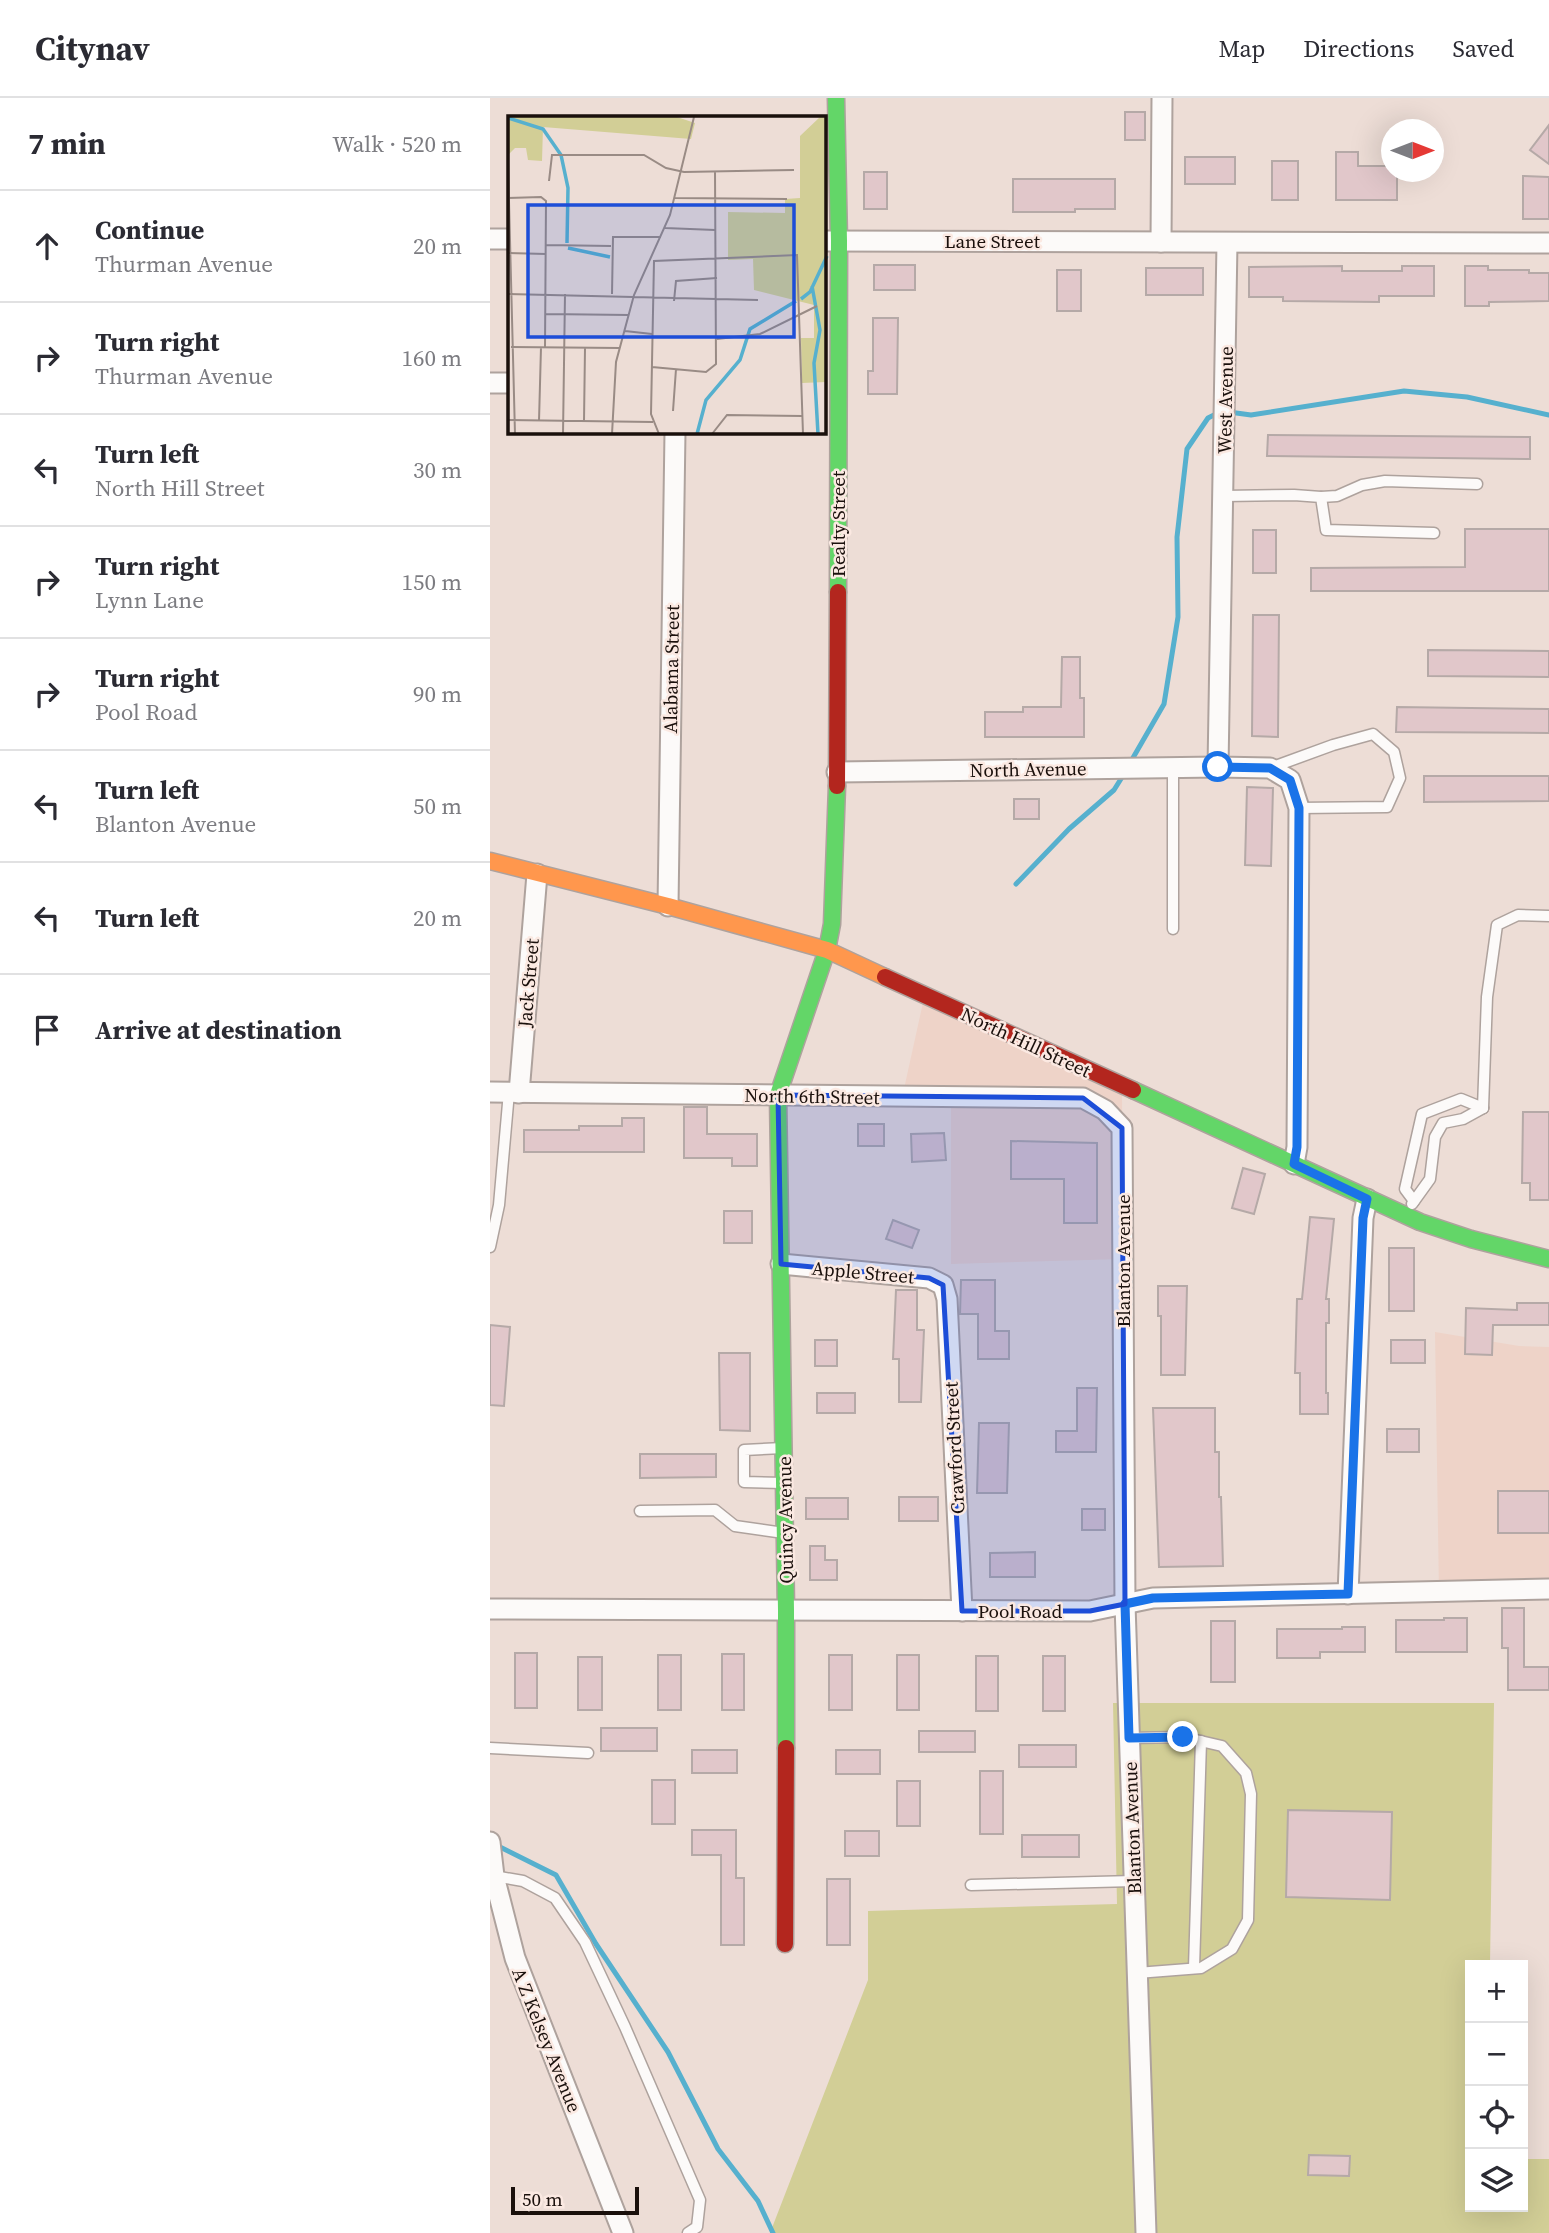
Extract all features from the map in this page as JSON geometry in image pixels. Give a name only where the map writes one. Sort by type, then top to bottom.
[{"type":"street","name":"Realty Street","points":[[778,1095],[827,950],[832,923],[837,772],[832,393],[836,98]]},
{"type":"street","points":[[1162,98],[1161,242],[1549,243]]},
{"type":"street","points":[[490,239],[508,239]]},
{"type":"street","name":"Lane Street","points":[[832,241],[1161,242]]},
{"type":"street","name":"West Avenue","points":[[1218,767],[1227,243]]},
{"type":"street","points":[[490,383],[508,383]]},
{"type":"street","name":"Alabama Street","points":[[668,906],[675,434]]},
{"type":"street","points":[[1270,768],[1290,780],[1299,808],[1297,1147],[1294,1164]]},
{"type":"street","name":"North Avenue","points":[[837,772],[1270,768]]},
{"type":"street","name":"North Hill Street","points":[[490,861],[827,950],[1131,1092],[1404,1215],[1471,1238],[1549,1259]]},
{"type":"street","name":"Jack Street","points":[[506,1092],[537,874]]},
{"type":"street","name":"North 6th Street","points":[[506,1092],[1083,1098],[1105,1110],[1122,1128]]},
{"type":"street","name":"Quincy Avenue","points":[[778,1095],[785,1483],[785,1944]]},
{"type":"street","name":"Blanton Avenue","points":[[1122,1128],[1125,1604],[1146,2233]]},
{"type":"street","points":[[1348,1594],[1363,1218],[1367,1199]]},
{"type":"street","name":"Apple Street","points":[[781,1265],[929,1278],[943,1285]]},
{"type":"street","name":"Crawford Street","points":[[943,1285],[947,1299],[962,1611]]},
{"type":"street","name":"Pool Road","points":[[490,1609],[1090,1611],[1153,1598],[1549,1589]]},
{"type":"street","name":"A Z Kelsey Avenue","points":[[490,1842],[494,1875],[515,1958],[623,2233]]},
{"type":"lane","points":[[1224,496],[1337,496],[1362,485],[1385,481],[1477,484]]},
{"type":"lane","points":[[1321,497],[1326,530],[1434,533]]},
{"type":"lane","points":[[1270,768],[1373,734],[1394,752],[1400,778],[1387,807],[1299,808]]},
{"type":"lane","points":[[1173,768],[1173,929]]},
{"type":"lane","points":[[1483,1108],[1487,997],[1497,925],[1518,915],[1549,916]]},
{"type":"lane","points":[[490,1247],[499,1205],[506,1092]]},
{"type":"lane","points":[[1415,1201],[1405,1189],[1422,1114],[1461,1100],[1483,1108]]},
{"type":"lane","points":[[1404,1215],[1430,1179],[1435,1137],[1443,1123],[1463,1119],[1483,1108]]},
{"type":"lane","points":[[784,1448],[744,1450],[744,1482],[785,1483]]},
{"type":"lane","points":[[640,1511],[715,1510],[735,1526],[785,1533]]},
{"type":"lane","points":[[1129,1738],[1183,1737],[1222,1746],[1246,1773],[1251,1794],[1248,1920],[1232,1949],[1201,1968],[1137,1973]]},
{"type":"lane","points":[[1194,1968],[1201,1741]]},
{"type":"lane","points":[[490,1748],[588,1753]]},
{"type":"lane","points":[[494,1875],[523,1881],[555,1898],[585,1942],[700,2200],[697,2227],[688,2233]]},
{"type":"lane","points":[[971,1885],[1134,1881]]},
{"type":"highlighted area","points":[[778,1095],[1083,1098],[1122,1128],[1125,1604],[1090,1611],[962,1611],[943,1285],[929,1278],[781,1264]]},
{"type":"shaded area","points":[[924,998],[1122,1095],[1123,1259],[951,1264],[951,1099],[902,1098]]},
{"type":"shaded area","points":[[1435,1332],[1519,1346],[1549,1347],[1549,1593],[1439,1595]]},
{"type":"shaded area","points":[[1113,1703],[1494,1703],[1490,1960],[1465,1960],[1465,2212],[1528,2212],[1528,2159],[1549,2159],[1549,2233],[770,2233],[868,1980],[868,1911],[1117,1904]]},
{"type":"building","points":[[1125,112],[1145,112],[1145,140],[1125,140]]},
{"type":"building","points":[[1549,125],[1549,164],[1530,150]]},
{"type":"building","points":[[1336,152],[1358,152],[1358,166],[1381,166],[1381,182],[1397,182],[1397,200],[1336,200]]},
{"type":"building","points":[[1185,157],[1235,157],[1235,184],[1185,184]]},
{"type":"building","points":[[1272,161],[1298,161],[1298,200],[1272,200]]},
{"type":"building","points":[[864,172],[887,172],[887,209],[864,209]]},
{"type":"building","points":[[1523,176],[1549,177],[1549,219],[1523,219]]},
{"type":"building","points":[[1013,179],[1115,179],[1115,209],[1013,212]]},
{"type":"building","points":[[874,265],[915,265],[915,290],[874,290]]},
{"type":"building","points":[[1342,266],[1342,271],[1402,271],[1402,266],[1434,266],[1434,296],[1379,296],[1379,302],[1283,301],[1283,297],[1249,297],[1249,267]]},
{"type":"building","points":[[1465,266],[1549,273],[1549,301],[1489,302],[1489,306],[1465,306]]},
{"type":"building","points":[[1146,268],[1203,268],[1203,295],[1146,295]]},
{"type":"building","points":[[1057,270],[1081,270],[1081,311],[1057,311]]},
{"type":"building","points":[[873,318],[898,318],[897,394],[868,394],[868,371],[873,371]]},
{"type":"building","points":[[1268,435],[1530,437],[1530,459],[1267,456]]},
{"type":"building","points":[[1465,529],[1549,529],[1549,591],[1311,591],[1311,568],[1465,567]]},
{"type":"building","points":[[1253,530],[1276,530],[1276,573],[1253,573]]},
{"type":"building","points":[[1253,615],[1279,615],[1278,737],[1252,736]]},
{"type":"building","points":[[1428,650],[1549,651],[1549,677],[1428,676]]},
{"type":"building","points":[[1062,657],[1080,657],[1084,737],[985,737],[985,712],[1023,712],[1023,707],[1061,707]]},
{"type":"building","points":[[1397,707],[1549,709],[1549,733],[1396,732]]},
{"type":"building","points":[[1424,776],[1549,776],[1549,801],[1424,802]]},
{"type":"building","points":[[1247,787],[1273,788],[1271,866],[1245,865]]},
{"type":"building","points":[[1014,799],[1039,799],[1039,819],[1014,819]]},
{"type":"building","points":[[684,1107],[707,1107],[707,1134],[757,1134],[757,1166],[732,1166],[732,1158],[684,1158]]},
{"type":"building","points":[[1523,1112],[1549,1112],[1549,1200],[1530,1200],[1530,1183],[1522,1183]]},
{"type":"building","points":[[622,1118],[644,1118],[644,1152],[524,1152],[524,1130],[579,1130],[579,1126],[622,1126]]},
{"type":"building","points":[[858,1124],[884,1124],[884,1146],[858,1146]]},
{"type":"building","points":[[944,1133],[946,1160],[912,1162],[911,1134]]},
{"type":"building","points":[[1011,1141],[1097,1143],[1097,1223],[1064,1223],[1064,1179],[1011,1179]]},
{"type":"building","points":[[1243,1168],[1265,1174],[1254,1214],[1232,1208]]},
{"type":"building","points":[[724,1211],[752,1211],[752,1243],[724,1243]]},
{"type":"building","points":[[1310,1217],[1334,1219],[1326,1299],[1329,1299],[1329,1323],[1326,1323],[1328,1414],[1300,1414],[1300,1373],[1295,1373],[1297,1299],[1302,1299]]},
{"type":"building","points":[[893,1220],[919,1230],[912,1248],[886,1239]]},
{"type":"building","points":[[1389,1248],[1414,1248],[1414,1311],[1389,1311]]},
{"type":"building","points":[[961,1280],[995,1280],[995,1331],[1009,1331],[1009,1359],[978,1359],[978,1314],[960,1314]]},
{"type":"building","points":[[1158,1286],[1187,1286],[1185,1375],[1161,1375]]},
{"type":"building","points":[[896,1290],[917,1290],[917,1330],[924,1330],[921,1402],[899,1402],[899,1359],[893,1359]]},
{"type":"building","points":[[1517,1303],[1549,1303],[1549,1325],[1493,1325],[1492,1355],[1465,1354],[1466,1308],[1517,1310]]},
{"type":"building","points":[[490,1325],[510,1327],[504,1406],[490,1405]]},
{"type":"building","points":[[815,1340],[837,1340],[837,1366],[815,1366]]},
{"type":"building","points":[[1391,1340],[1425,1340],[1425,1363],[1391,1363]]},
{"type":"building","points":[[719,1353],[750,1353],[750,1431],[720,1430]]},
{"type":"building","points":[[1077,1388],[1097,1388],[1096,1452],[1056,1452],[1056,1431],[1077,1431]]},
{"type":"building","points":[[817,1393],[855,1393],[855,1413],[817,1413]]},
{"type":"building","points":[[1153,1408],[1215,1408],[1215,1452],[1219,1452],[1223,1566],[1159,1567]]},
{"type":"building","points":[[979,1423],[1009,1423],[1007,1493],[977,1493]]},
{"type":"building","points":[[1387,1429],[1419,1429],[1419,1452],[1387,1452]]},
{"type":"building","points":[[640,1454],[716,1454],[716,1477],[640,1478]]},
{"type":"building","points":[[1498,1491],[1549,1491],[1549,1533],[1498,1533]]},
{"type":"building","points":[[899,1497],[938,1497],[938,1521],[899,1521]]},
{"type":"building","points":[[806,1498],[848,1498],[848,1519],[806,1519]]},
{"type":"building","points":[[1082,1509],[1105,1509],[1105,1530],[1082,1530]]},
{"type":"building","points":[[810,1546],[825,1546],[825,1560],[837,1560],[837,1580],[810,1580]]},
{"type":"building","points":[[1035,1552],[1035,1577],[990,1577],[990,1553]]},
{"type":"building","points":[[1502,1608],[1524,1608],[1524,1667],[1549,1667],[1549,1690],[1508,1690],[1508,1648],[1502,1648]]},
{"type":"building","points":[[1467,1618],[1467,1652],[1396,1652],[1396,1620]]},
{"type":"building","points":[[1211,1621],[1235,1621],[1235,1682],[1211,1682]]},
{"type":"building","points":[[1365,1627],[1365,1652],[1320,1652],[1320,1658],[1277,1658],[1277,1629]]},
{"type":"building","points":[[515,1653],[537,1653],[537,1708],[515,1708]]},
{"type":"building","points":[[722,1654],[744,1654],[744,1710],[722,1710]]},
{"type":"building","points":[[658,1655],[681,1655],[681,1710],[658,1710]]},
{"type":"building","points":[[829,1655],[852,1655],[852,1710],[829,1710]]},
{"type":"building","points":[[897,1655],[919,1655],[919,1710],[897,1710]]},
{"type":"building","points":[[976,1656],[998,1656],[998,1711],[976,1711]]},
{"type":"building","points":[[1043,1656],[1065,1656],[1065,1711],[1043,1711]]},
{"type":"building","points":[[578,1657],[602,1657],[602,1710],[578,1710]]},
{"type":"building","points":[[601,1728],[657,1728],[657,1751],[601,1751]]},
{"type":"building","points":[[919,1731],[975,1731],[975,1752],[919,1752]]},
{"type":"building","points":[[1019,1745],[1076,1745],[1076,1767],[1019,1767]]},
{"type":"building","points":[[692,1750],[737,1750],[737,1773],[692,1773]]},
{"type":"building","points":[[836,1750],[880,1750],[880,1774],[836,1774]]},
{"type":"building","points":[[980,1771],[1003,1771],[1003,1834],[980,1834]]},
{"type":"building","points":[[652,1780],[675,1780],[675,1824],[652,1824]]},
{"type":"building","points":[[897,1781],[920,1781],[920,1826],[897,1826]]},
{"type":"building","points":[[1288,1810],[1392,1812],[1390,1900],[1286,1897]]},
{"type":"building","points":[[692,1830],[736,1830],[736,1878],[744,1878],[744,1945],[721,1945],[721,1855],[692,1855]]},
{"type":"building","points":[[845,1831],[879,1831],[879,1856],[845,1856]]},
{"type":"building","points":[[1022,1835],[1079,1835],[1079,1857],[1022,1857]]},
{"type":"building","points":[[827,1879],[850,1879],[850,1945],[827,1945]]},
{"type":"building","points":[[1309,2155],[1350,2156],[1349,2176],[1308,2175]]},
{"type":"waterway","points":[[1229,412],[1251,415],[1404,391],[1467,397],[1549,415]]},
{"type":"waterway","points":[[1130,763],[1164,704],[1178,617],[1177,537],[1187,449],[1208,418],[1220,412]]},
{"type":"waterway","points":[[1016,884],[1069,829],[1114,790],[1124,774]]},
{"type":"waterway","points":[[496,1845],[556,1875],[596,1944],[668,2052],[718,2149],[758,2201],[773,2233]]},
{"type":"traffic: fast","points":[[836,98],[839,241],[838,592]]},
{"type":"traffic: fast","points":[[786,1748],[778,1095],[827,950],[832,924],[837,786]]},
{"type":"traffic: fast","points":[[1133,1090],[1420,1222],[1471,1239],[1549,1259]]},
{"type":"traffic: slow","points":[[490,861],[827,950],[885,977]]},
{"type":"traffic: jam","points":[[837,786],[838,592]]},
{"type":"traffic: jam","points":[[885,977],[1133,1090]]},
{"type":"traffic: jam","points":[[785,1944],[786,1748]]},
{"type":"route","points":[[1183,1737],[1129,1738],[1125,1604],[1153,1598],[1348,1594],[1363,1218],[1367,1199],[1294,1164],[1297,1147],[1299,808],[1290,780],[1270,768],[1218,767]]}]
